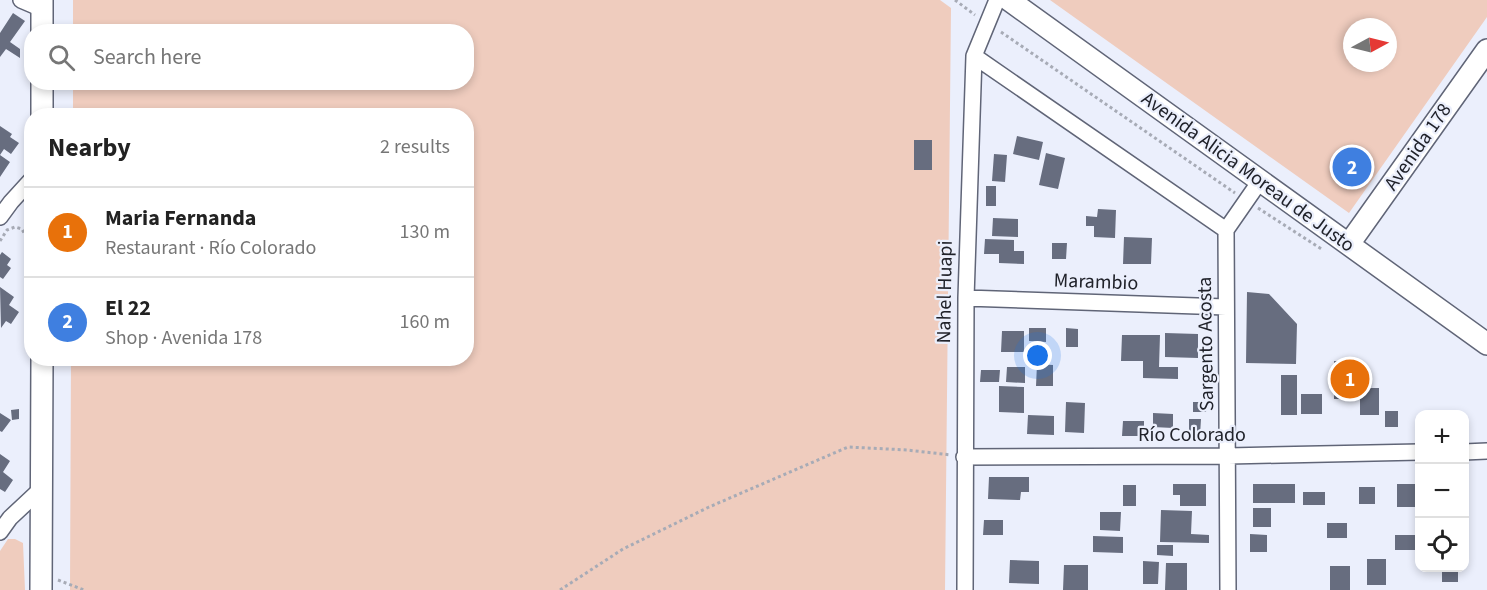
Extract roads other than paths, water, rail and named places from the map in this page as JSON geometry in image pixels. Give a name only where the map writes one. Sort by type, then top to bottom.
[{"type":"main road","name":"Avenida Alicia Moreau de Justo","points":[[1009,0],[1487,344]]},
{"type":"main road","points":[[42,5],[42,24]]},
{"type":"main road","name":"Avenida 178","points":[[1349,244],[1487,50]]},
{"type":"main road","points":[[42,90],[42,108]]},
{"type":"main road","points":[[41,582],[42,366]]},
{"type":"street","points":[[21,0],[42,5]]},
{"type":"street","name":"Nahel Huapi","points":[[965,590],[966,298],[974,56],[997,0]]},
{"type":"street","points":[[974,56],[1226,230],[1260,181]]},
{"type":"street","points":[[0,218],[24,188]]},
{"type":"street","name":"Sargento Acosta","points":[[1226,230],[1228,590]]},
{"type":"street","name":"Marambio","points":[[966,298],[1226,307]]},
{"type":"street","points":[[1469,452],[1487,451]]},
{"type":"street","name":"Río Colorado","points":[[964,457],[1228,456],[1415,452]]},
{"type":"street","points":[[0,532],[10,518],[41,489]]},
{"type":"place","name":"El 22","points":[[1352,167]]},
{"type":"place","name":"Maria Fernanda","points":[[1350,379]]}]
